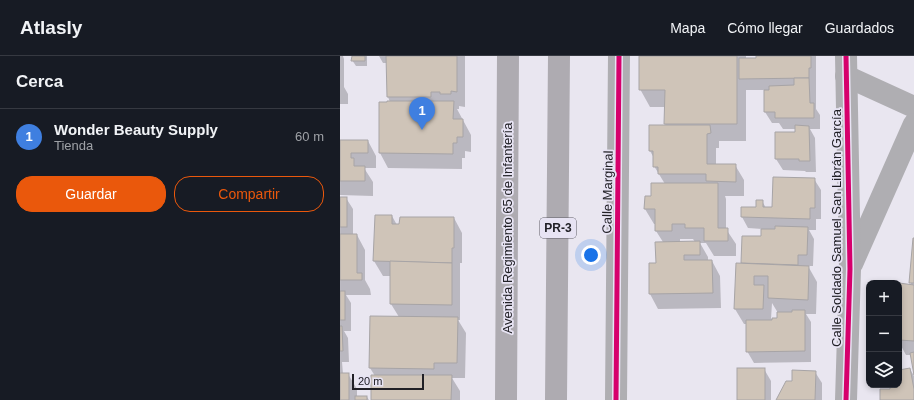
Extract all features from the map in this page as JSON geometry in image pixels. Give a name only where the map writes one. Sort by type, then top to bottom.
[{"type":"highway","name":"Avenida Regimiento 65 de Infantería","points":[[506,400],[508,56]]},
{"type":"highway","name":"PR-3","points":[[556,400],[559,56]]},
{"type":"street","name":"Calle Marginal","points":[[616,400],[619,56]]},
{"type":"street","points":[[846,66],[914,107]]},
{"type":"street","name":"Calle Soldado Samuel San Librán García","points":[[846,66],[850,269],[846,400]]},
{"type":"street","points":[[850,269],[914,124]]},
{"type":"building","points":[[352,56],[365,56],[365,61],[351,61]]},
{"type":"building","points":[[386,56],[457,56],[457,92],[451,91],[451,94],[440,94],[440,92],[431,92],[431,97],[387,97]]},
{"type":"building","points":[[639,56],[737,56],[737,124],[664,124],[665,90],[639,90]]},
{"type":"building","points":[[756,56],[811,56],[809,78],[739,79],[739,58],[756,58]]},
{"type":"building","points":[[794,78],[809,78],[810,103],[814,103],[814,118],[775,118],[775,112],[764,112],[764,90],[769,90],[769,86],[794,85]]},
{"type":"building","points":[[454,101],[453,119],[463,119],[463,137],[457,137],[457,143],[453,143],[453,154],[379,153],[379,102]]},
{"type":"building","points":[[649,125],[710,125],[711,133],[707,134],[707,164],[736,164],[736,182],[706,181],[706,174],[658,174],[658,167],[653,167],[653,151],[649,151]]},
{"type":"building","points":[[795,125],[809,126],[810,161],[799,161],[799,159],[775,159],[775,132],[795,132]]},
{"type":"building","points":[[340,140],[368,140],[368,153],[351,153],[351,158],[354,158],[354,166],[365,166],[365,181],[340,181]]},
{"type":"building","points":[[773,177],[815,178],[815,208],[810,208],[810,219],[741,217],[741,207],[756,207],[756,200],[763,200],[763,207],[772,207]]},
{"type":"building","points":[[651,183],[718,183],[718,228],[728,228],[728,241],[704,241],[704,228],[685,228],[685,224],[672,224],[672,231],[655,231],[655,209],[644,209],[645,196],[651,196]]},
{"type":"building","points":[[340,197],[347,197],[347,227],[340,227]]},
{"type":"building","points":[[375,215],[392,215],[392,224],[399,224],[400,217],[454,217],[454,248],[452,248],[452,263],[373,261]]},
{"type":"building","points":[[775,226],[808,227],[807,255],[798,255],[798,265],[741,263],[742,236],[761,236],[761,229],[775,229]]},
{"type":"building","points":[[340,234],[357,234],[357,273],[362,273],[362,280],[340,280]]},
{"type":"building","points":[[913,238],[914,283],[909,283]]},
{"type":"building","points":[[700,241],[700,255],[684,255],[684,260],[712,260],[713,293],[649,294],[649,263],[656,263],[655,242]]},
{"type":"building","points":[[390,261],[452,263],[452,305],[390,304]]},
{"type":"building","points":[[736,263],[809,266],[808,300],[768,298],[768,276],[754,276],[754,285],[764,285],[763,309],[734,309]]},
{"type":"building","points":[[902,283],[914,285],[914,341],[902,340]]},
{"type":"building","points":[[340,291],[345,291],[345,320],[340,320]]},
{"type":"building","points":[[792,310],[805,310],[805,351],[746,352],[746,320],[772,320],[772,318],[777,318],[777,312],[792,312]]},
{"type":"building","points":[[370,316],[458,317],[457,363],[434,363],[434,369],[369,368]]},
{"type":"building","points":[[340,326],[342,326],[343,351],[340,351]]},
{"type":"building","points":[[914,352],[914,375],[910,353]]},
{"type":"building","points":[[737,368],[765,368],[765,400],[737,400]]},
{"type":"building","points":[[910,368],[914,389],[914,400],[880,400],[880,389],[902,388],[902,369]]},
{"type":"building","points":[[792,370],[816,371],[815,400],[776,400],[786,381],[792,381]]},
{"type":"building","points":[[340,373],[349,373],[349,400],[340,400]]},
{"type":"building","points":[[371,375],[452,375],[451,400],[371,400]]},
{"type":"building","points":[[355,396],[367,396],[367,400],[355,400]]},
{"type":"cycle path","points":[[616,400],[619,56]]},
{"type":"cycle path","points":[[846,56],[850,269],[846,400]]},
{"type":"place","name":"Wonder Beauty Supply","points":[[422,130]]}]
